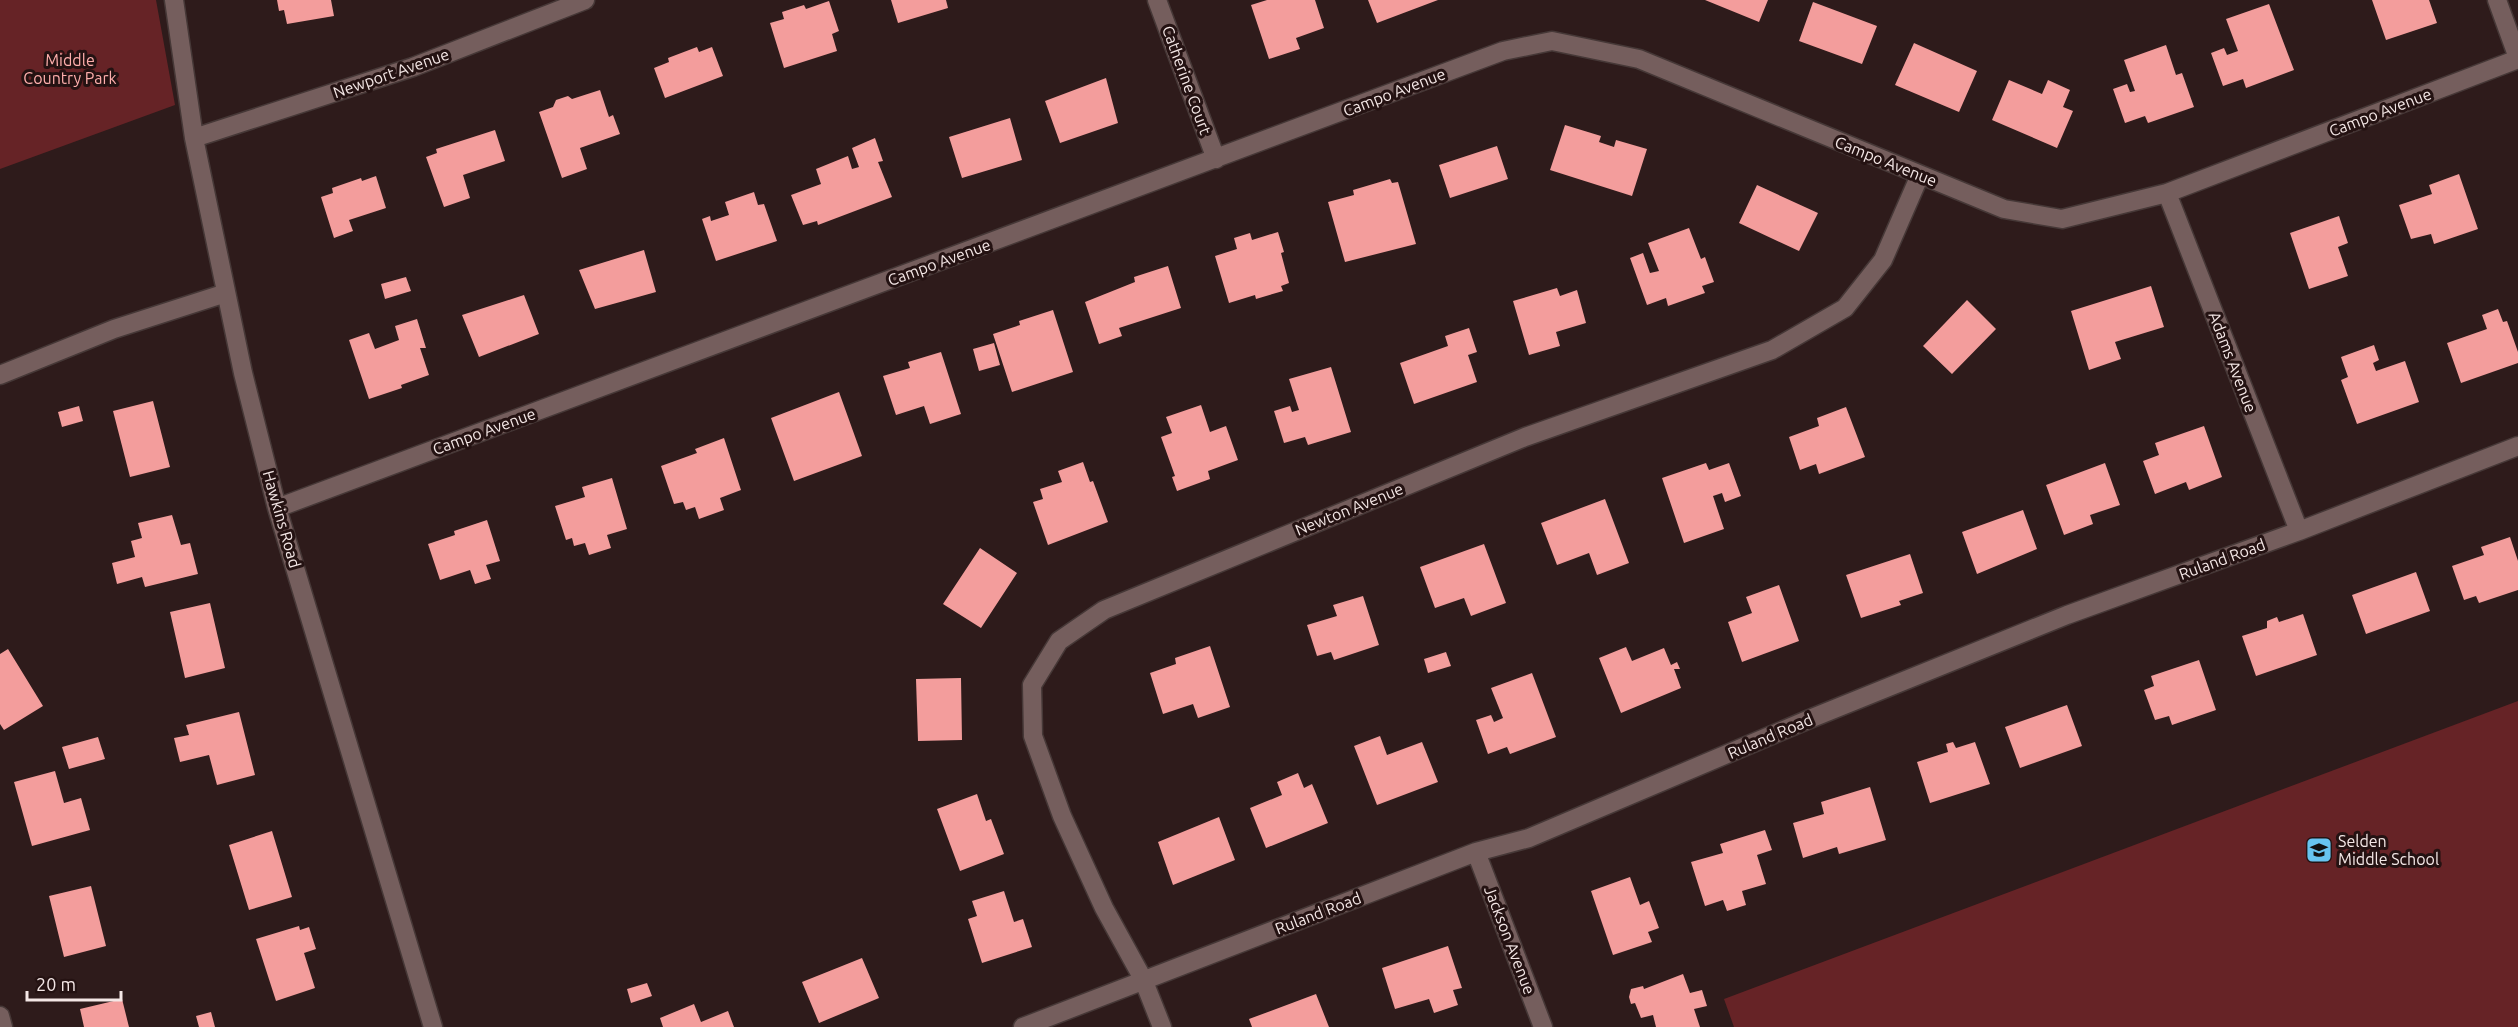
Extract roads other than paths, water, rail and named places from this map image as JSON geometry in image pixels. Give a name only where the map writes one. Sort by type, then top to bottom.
[{"type":"street","name":"Hawkins Road","points":[[174,0],[194,138],[243,373],[277,508],[433,1027]]},
{"type":"street","name":"Newport Avenue","points":[[194,138],[413,67],[585,0]]},
{"type":"street","name":"Catherine Court","points":[[1157,0],[1216,159]]},
{"type":"street","points":[[2497,0],[2518,58]]},
{"type":"street","name":"Campo Avenue","points":[[277,508],[1503,51],[1552,41],[1639,59],[2004,209],[2062,219],[2167,193],[2518,58]]},
{"type":"street","name":"Newton Avenue","points":[[1162,1027],[1143,979],[1094,887],[1062,816],[1033,736],[1032,686],[1059,641],[1104,610],[1526,437],[1772,350],[1845,308],[1883,260],[1920,175]]},
{"type":"street","name":"Adams Avenue","points":[[2167,193],[2299,531]]},
{"type":"street","points":[[0,375],[114,329],[226,293]]},
{"type":"street","name":"Ruland Road","points":[[1023,1027],[1476,852],[1529,838],[1812,718],[2067,615],[2299,531],[2518,446]]},
{"type":"street","name":"Jackson Avenue","points":[[1476,852],[1543,1027]]},
{"type":"street","points":[[0,1016],[3,1027]]},
{"type":"place","name":"Selden Middle School","points":[[2319,850]]},
{"type":"park label","name":"Middle Country Park","points":[[70,69]]}]
